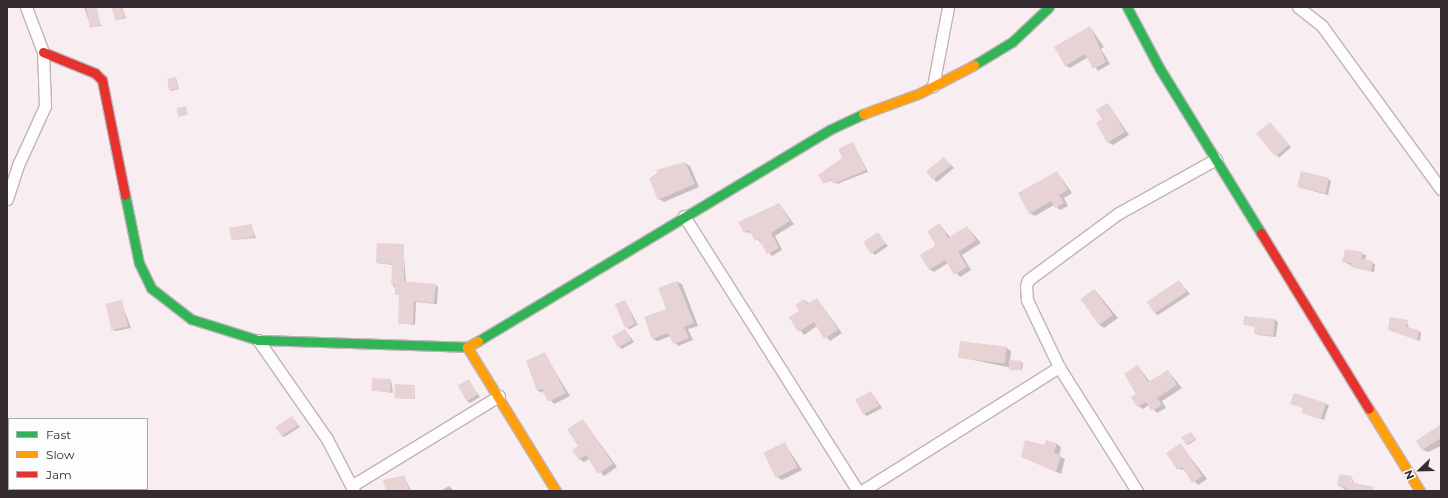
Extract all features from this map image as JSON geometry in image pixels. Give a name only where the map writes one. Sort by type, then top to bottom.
[{"type":"street","points":[[7,199],[19,163],[45,106],[43,52],[26,7]]},
{"type":"street","points":[[934,86],[948,7]]},
{"type":"street","points":[[43,52],[96,72],[102,80],[139,264],[151,288],[191,319],[258,340],[467,347],[829,130],[934,86],[1012,42],[1049,7]]},
{"type":"street","points":[[1127,7],[1160,69],[1420,491]]},
{"type":"street","points":[[1298,7],[1322,26],[1441,189]]},
{"type":"street","points":[[1137,491],[1059,367],[1027,300],[1028,280],[1119,213],[1216,158]]},
{"type":"street","points":[[684,216],[858,491]]},
{"type":"street","points":[[258,340],[327,439],[353,488],[498,396]]},
{"type":"street","points":[[467,347],[556,491]]},
{"type":"street","points":[[862,491],[1059,367]]},
{"type":"building","points":[[86,7],[97,7],[100,25],[90,28]]},
{"type":"building","points":[[111,7],[121,7],[125,17],[116,21]]},
{"type":"building","points":[[1090,26],[1106,62],[1093,69],[1085,54],[1065,66],[1054,47]]},
{"type":"building","points":[[176,77],[178,89],[169,90],[167,78]]},
{"type":"building","points":[[1108,103],[1125,132],[1107,143],[1096,123],[1102,119],[1096,110]]},
{"type":"building","points":[[186,106],[188,115],[178,117],[176,108]]},
{"type":"building","points":[[1270,122],[1289,145],[1275,157],[1256,134]]},
{"type":"building","points":[[853,142],[866,170],[833,184],[831,179],[823,184],[818,175],[842,158],[838,149]]},
{"type":"building","points":[[944,157],[951,166],[933,180],[926,171]]},
{"type":"building","points":[[685,162],[695,184],[658,200],[649,178],[658,174],[656,170]]},
{"type":"building","points":[[1057,171],[1068,190],[1059,195],[1064,203],[1055,208],[1051,201],[1029,214],[1018,193]]},
{"type":"building","points":[[1301,171],[1329,178],[1325,194],[1297,187]]},
{"type":"building","points":[[779,203],[790,221],[771,233],[779,248],[767,254],[759,239],[755,241],[749,230],[744,233],[738,222]]},
{"type":"building","points":[[940,223],[948,238],[967,226],[976,240],[958,252],[967,267],[954,275],[945,260],[929,270],[920,255],[936,245],[927,231]]},
{"type":"building","points":[[252,224],[254,237],[231,240],[229,228]]},
{"type":"building","points":[[878,232],[886,244],[871,254],[863,242]]},
{"type":"building","points":[[377,243],[404,244],[404,281],[436,284],[434,303],[414,301],[413,324],[398,324],[399,295],[395,295],[395,285],[391,285],[392,264],[376,263]]},
{"type":"building","points":[[1345,249],[1363,252],[1362,259],[1373,261],[1371,271],[1351,267],[1351,263],[1342,262]]},
{"type":"building","points":[[1179,280],[1187,292],[1154,313],[1147,302]]},
{"type":"building","points":[[677,281],[694,323],[684,327],[689,338],[673,344],[668,333],[652,339],[644,317],[666,309],[658,288]]},
{"type":"building","points":[[1094,289],[1113,315],[1099,325],[1080,299]]},
{"type":"building","points":[[817,298],[838,330],[824,339],[814,322],[798,332],[789,317],[799,311],[795,305],[804,299],[807,304]]},
{"type":"building","points":[[122,300],[128,326],[112,330],[105,304]]},
{"type":"building","points":[[625,300],[635,324],[625,328],[615,304]]},
{"type":"building","points":[[1244,316],[1275,319],[1273,336],[1254,334],[1255,326],[1243,325]]},
{"type":"building","points":[[1390,317],[1408,320],[1406,327],[1419,330],[1417,340],[1388,330]]},
{"type":"building","points":[[625,329],[631,340],[618,348],[612,336]]},
{"type":"building","points":[[960,341],[1007,347],[1005,364],[958,358]]},
{"type":"building","points":[[545,352],[566,393],[548,402],[542,389],[537,391],[526,361]]},
{"type":"building","points":[[1009,360],[1022,361],[1021,370],[1009,370]]},
{"type":"building","points":[[1138,365],[1148,382],[1168,370],[1177,385],[1157,398],[1162,405],[1151,411],[1146,402],[1137,407],[1131,397],[1136,394],[1124,374]]},
{"type":"building","points":[[372,378],[391,379],[390,392],[371,391]]},
{"type":"building","points":[[469,379],[478,395],[466,401],[458,385]]},
{"type":"building","points":[[395,384],[415,385],[414,399],[394,398]]},
{"type":"building","points":[[871,391],[879,406],[863,414],[855,399]]},
{"type":"building","points":[[1294,393],[1326,403],[1321,419],[1301,413],[1303,408],[1290,404]]},
{"type":"building","points":[[292,416],[298,425],[282,436],[275,427]]},
{"type":"building","points":[[583,419],[613,464],[598,474],[586,455],[579,460],[572,450],[578,446],[567,429]]},
{"type":"building","points":[[1441,424],[1441,438],[1422,450],[1416,441]]},
{"type":"building","points":[[1191,432],[1196,439],[1186,445],[1181,437]]},
{"type":"building","points":[[1025,440],[1044,445],[1046,440],[1057,443],[1054,453],[1061,455],[1056,472],[1021,457]]},
{"type":"building","points":[[785,442],[797,467],[776,478],[763,453]]},
{"type":"building","points":[[1181,443],[1202,476],[1192,483],[1182,467],[1177,470],[1166,453]]},
{"type":"building","points":[[1339,474],[1352,476],[1351,482],[1374,487],[1373,491],[1346,491],[1346,488],[1337,486]]},
{"type":"building","points":[[405,475],[409,491],[386,491],[383,480]]},
{"type":"traffic: fast","points":[[974,65],[1012,42],[1049,7]]},
{"type":"traffic: fast","points":[[1127,7],[1160,69],[1261,233]]},
{"type":"traffic: fast","points":[[478,341],[829,130],[863,114]]},
{"type":"traffic: fast","points":[[125,195],[139,263],[151,288],[191,319],[258,340],[467,347]]},
{"type":"traffic: slow","points":[[863,114],[920,93],[974,65]]},
{"type":"traffic: slow","points":[[478,341],[467,347],[556,491]]},
{"type":"traffic: slow","points":[[1369,409],[1420,491]]},
{"type":"traffic: jam","points":[[43,52],[95,73],[102,80],[125,195]]},
{"type":"traffic: jam","points":[[1261,233],[1369,409]]}]
